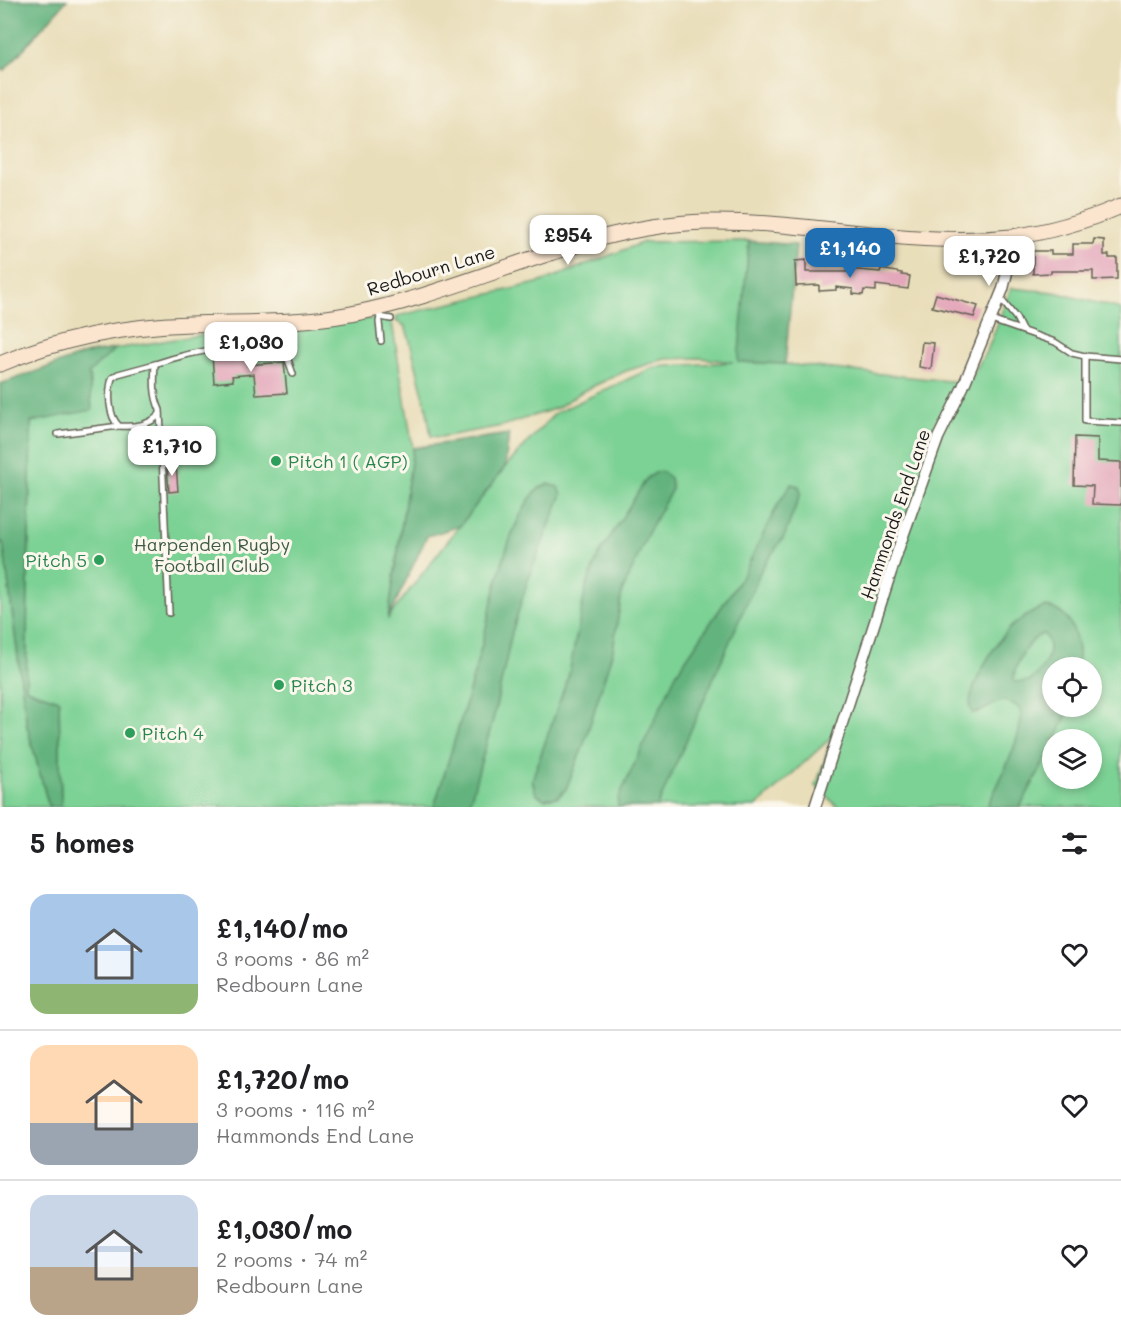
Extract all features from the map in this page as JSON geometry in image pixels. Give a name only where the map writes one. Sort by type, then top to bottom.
[{"type":"main road","name":"Redbourn Lane","points":[[0,364],[54,344],[111,331],[188,324],[284,321],[378,313],[445,288],[590,241],[658,226],[705,222],[932,239],[1012,237],[1056,229],[1121,206]]},
{"type":"street","name":"Hammonds End Lane","points":[[815,807],[900,544],[938,438],[1000,298],[1011,256],[1012,237]]},
{"type":"lane","points":[[1000,298],[1016,318],[1022,330]]},
{"type":"lane","points":[[378,313],[391,319]]},
{"type":"lane","points":[[378,313],[381,341]]},
{"type":"lane","points":[[991,320],[1055,342],[1072,353],[1085,357],[1121,359]]},
{"type":"lane","points":[[284,321],[285,348],[293,374]]},
{"type":"lane","points":[[119,426],[112,415],[110,385],[111,378],[118,374],[213,348],[241,346],[285,348]]},
{"type":"lane","points":[[1085,357],[1086,421],[1121,423]]},
{"type":"lane","points":[[155,364],[155,400],[160,414],[170,613]]},
{"type":"lane","points":[[58,434],[119,426],[132,427],[152,422],[160,414]]},
{"type":"green space","points":[[0,0],[67,0],[4,71],[0,66]]},
{"type":"green space","name":"Harpenden Rugby Football Club","points":[[749,241],[739,362],[785,364],[968,383],[989,346],[1011,288],[1054,292],[1121,309],[1121,807],[838,807],[816,786],[832,737],[756,807],[61,807],[59,700],[26,689],[31,422],[85,354],[224,331],[391,317],[413,448],[388,618],[505,467],[555,413],[654,367],[733,362],[700,358],[665,359],[626,371],[583,391],[557,408],[502,426],[441,437],[431,436],[410,341],[405,326],[396,321],[397,316],[541,282],[644,242]]},
{"type":"green space","points":[[749,241],[796,245],[785,364],[738,362]]},
{"type":"green space","points":[[115,349],[89,373],[92,410],[31,422],[26,689],[59,700],[61,807],[49,807],[27,726],[3,542],[0,542],[0,384],[85,354]]},
{"type":"green space","points":[[509,434],[505,467],[460,526],[427,536],[388,619],[413,448]]},
{"type":"green space","points":[[657,472],[662,472],[670,478],[672,489],[650,529],[622,592],[613,650],[584,744],[566,789],[558,797],[544,799],[536,794],[532,780],[569,674],[586,587],[598,556],[647,478]]},
{"type":"green space","points":[[549,484],[558,487],[562,494],[530,574],[512,632],[494,716],[471,798],[467,807],[434,807],[471,685],[499,572],[511,537],[531,498],[538,489]]},
{"type":"green space","points":[[791,484],[799,486],[801,493],[784,537],[762,568],[657,807],[618,807],[618,799],[676,674],[743,575],[778,504]]},
{"type":"green space","points":[[0,542],[3,542],[27,726],[49,807],[0,807]]},
{"type":"green space","points":[[1045,607],[1063,614],[1073,630],[1078,657],[1048,657],[1049,647],[1044,634],[1033,640],[1022,654],[1015,670],[1015,682],[1030,681],[1042,668],[1042,717],[1066,717],[1060,729],[1042,729],[1042,766],[1020,807],[987,807],[1016,742],[1021,717],[1019,708],[1005,701],[972,713],[970,705],[972,694],[976,681],[998,643],[1012,626]]},
{"type":"building","points":[[1094,239],[1104,240],[1104,255],[1117,258],[1117,279],[1093,280],[1093,271],[1051,271],[1051,273],[1033,274],[1033,251],[1073,254],[1073,244],[1093,244]]},
{"type":"building","points":[[806,260],[806,272],[847,272],[847,269],[880,272],[881,269],[902,273],[902,275],[910,276],[908,289],[876,285],[876,291],[864,290],[863,295],[853,294],[853,289],[836,287],[836,290],[819,291],[819,285],[796,286],[795,261]]},
{"type":"building","points":[[936,294],[978,306],[974,317],[932,307]]},
{"type":"building","points":[[922,342],[934,343],[931,369],[919,367]]},
{"type":"building","points":[[246,352],[247,365],[284,362],[287,393],[256,395],[254,374],[232,376],[233,381],[214,383],[212,355]]},
{"type":"building","points":[[1075,437],[1098,438],[1098,461],[1121,462],[1121,505],[1092,504],[1093,486],[1074,485]]},
{"type":"building","points":[[176,463],[178,491],[169,492],[167,464]]},
{"type":"place","name":"Pitch 1 ( AGP)","points":[[276,461]]},
{"type":"place","name":"Pitch 5","points":[[99,560]]},
{"type":"place","name":"Pitch 3","points":[[279,685]]},
{"type":"place","name":"Pitch 4","points":[[130,733]]}]
